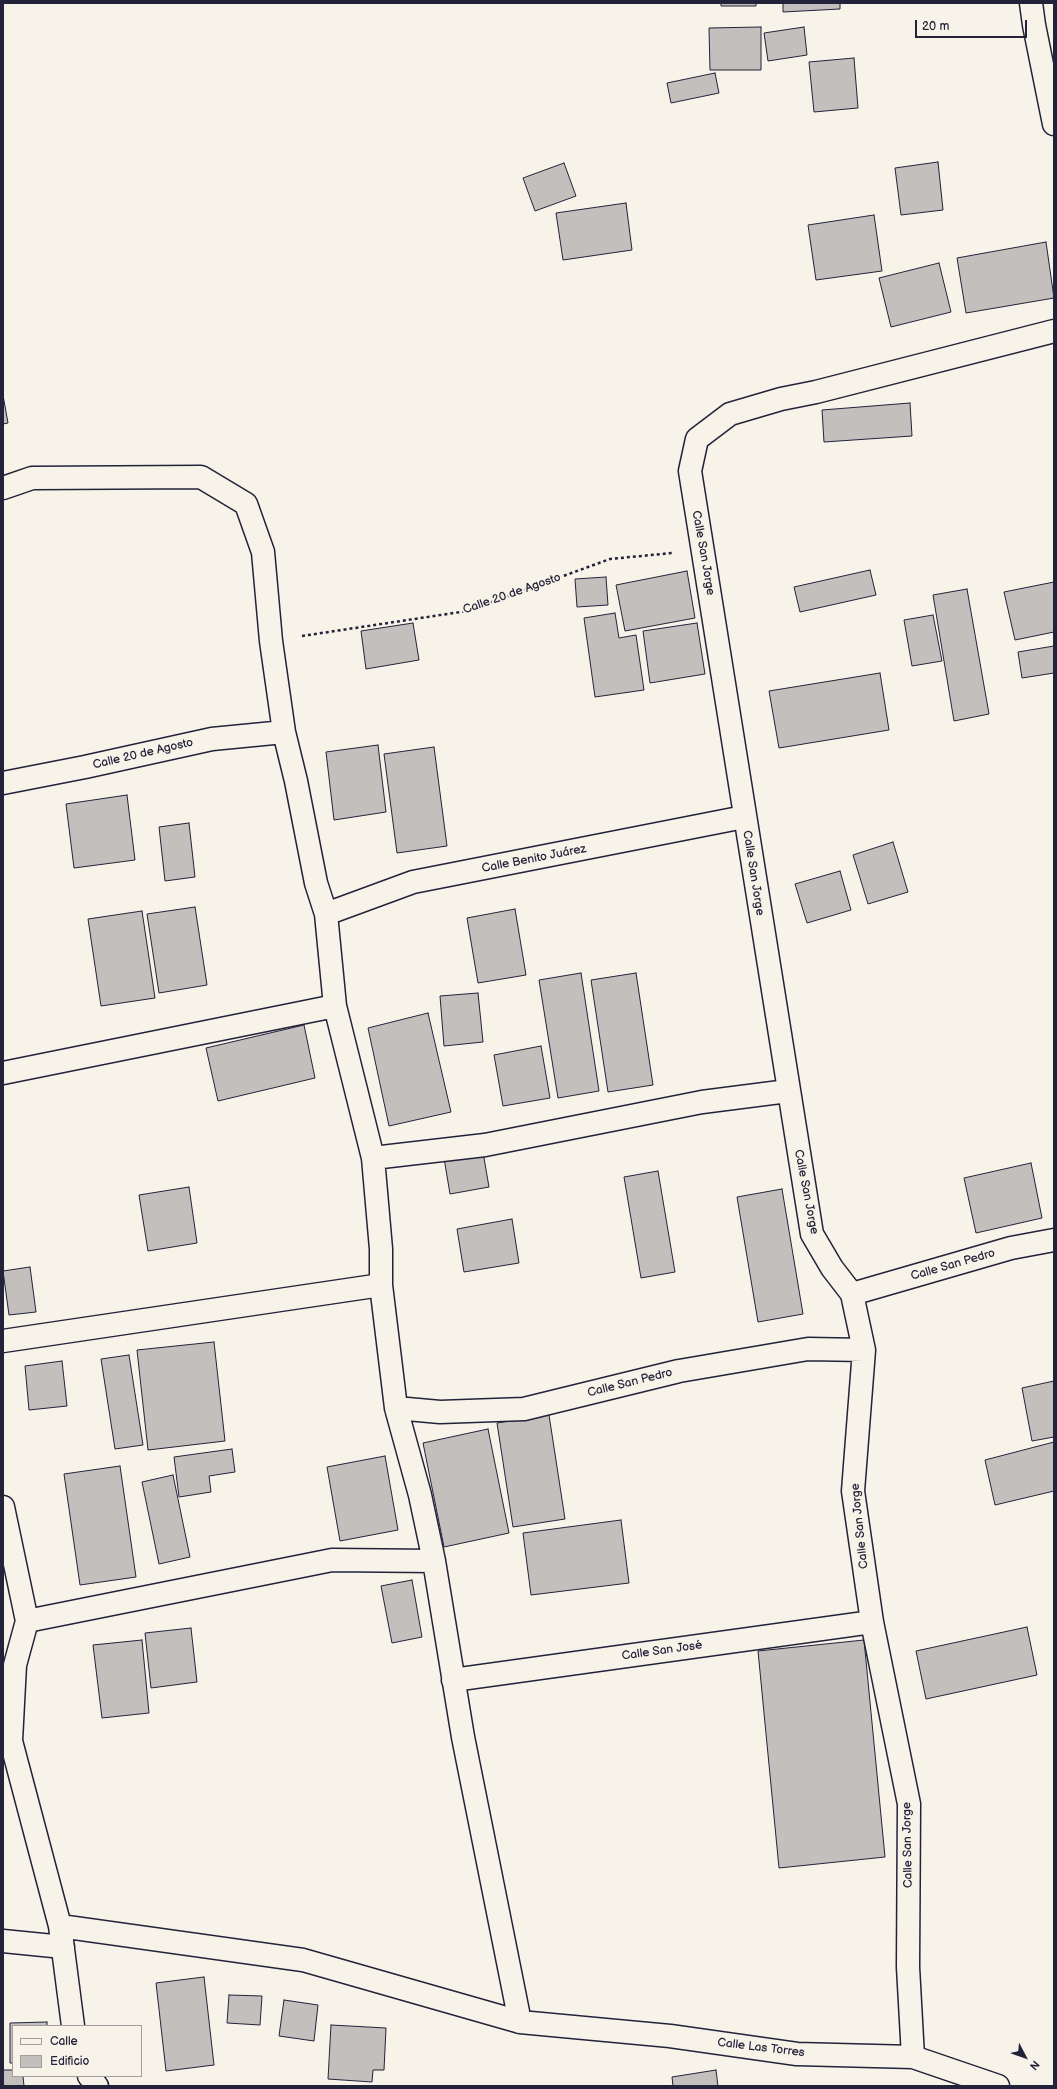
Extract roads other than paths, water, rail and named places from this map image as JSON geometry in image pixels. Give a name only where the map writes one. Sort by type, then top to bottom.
[{"type":"street","points":[[1031,3],[1054,124]]},
{"type":"street","name":"Calle San Jorge","points":[[913,2057],[908,1967],[909,1804],[872,1622],[853,1491],[864,1350],[852,1294],[832,1268],[812,1234],[744,817],[704,550],[697,521],[690,470],[697,439],[730,414],[781,399],[816,392],[1054,331]]},
{"type":"street","points":[[3,488],[32,478],[201,477],[246,504],[262,552],[271,641],[284,732],[296,781],[316,883],[326,914],[335,1006],[373,1158],[381,1249],[381,1285],[396,1408],[420,1495],[434,1561],[453,1680],[520,2022]]},
{"type":"street","name":"Calle 20 de Agosto","points":[[3,783],[212,739],[284,732]]},
{"type":"street","name":"Calle Benito Juárez","points":[[326,914],[413,882],[744,817]]},
{"type":"street","points":[[3,1073],[335,1006]]},
{"type":"street","points":[[373,1158],[485,1145],[702,1102],[788,1091]]},
{"type":"street","name":"Calle San Pedro","points":[[852,1294],[1012,1248],[1054,1240]]},
{"type":"street","points":[[3,1341],[381,1285]]},
{"type":"street","name":"Calle San Pedro","points":[[396,1408],[440,1412],[524,1409],[679,1371],[808,1350],[864,1350]]},
{"type":"street","points":[[3,1508],[27,1621],[14,1665],[7,1741],[61,1937],[73,2025]]},
{"type":"street","points":[[27,1621],[332,1560],[434,1561]]},
{"type":"street","name":"Calle San José","points":[[453,1680],[872,1622]]},
{"type":"street","name":"Calle Las Torres","points":[[3,1941],[61,1937],[303,1960],[520,2022],[670,2036],[797,2054],[913,2057],[998,2086]]},
{"type":"street","points":[[90,2077],[97,2086]]}]
